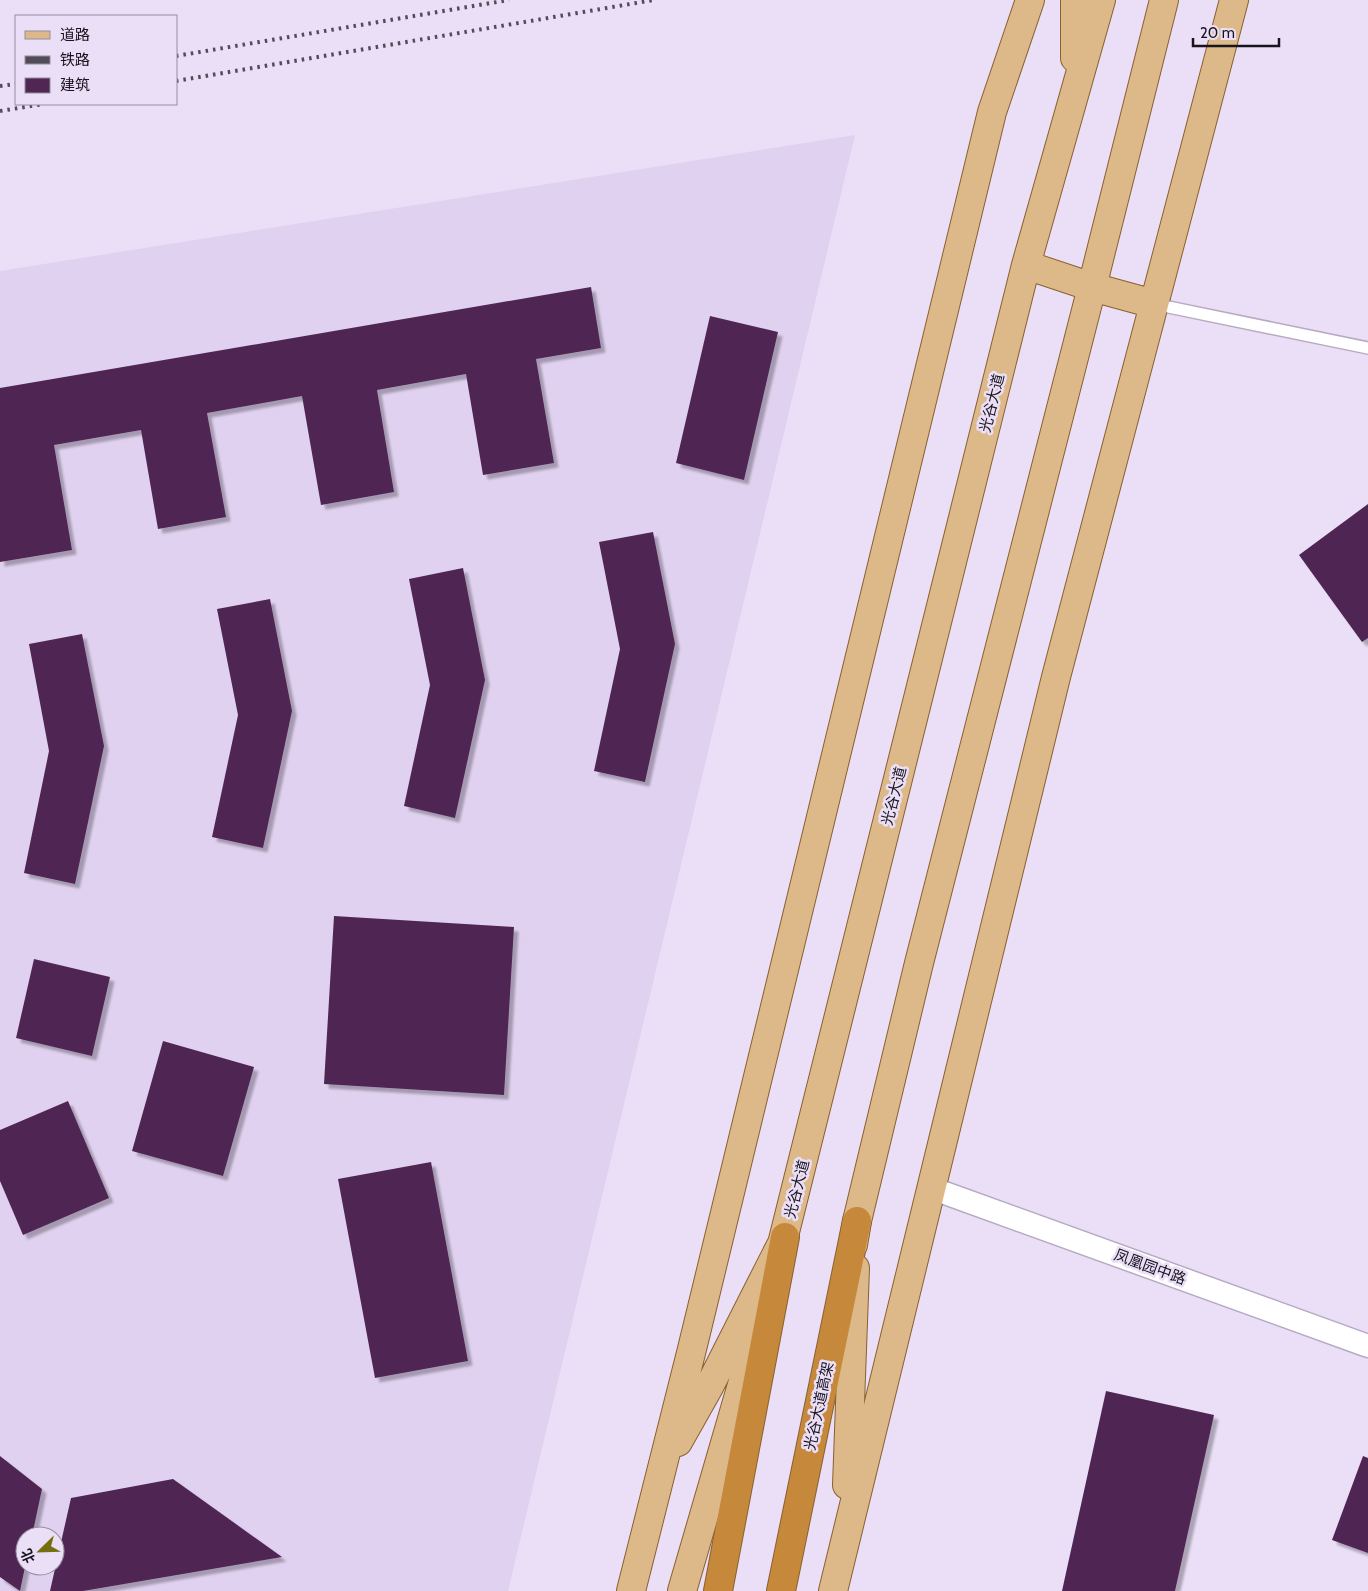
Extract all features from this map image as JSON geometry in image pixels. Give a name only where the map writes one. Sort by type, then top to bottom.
[{"type":"highway","name":"光谷大道高架","points":[[781,1591],[857,1221]]},
{"type":"highway","points":[[718,1591],[785,1237]]},
{"type":"main road","points":[[631,1591],[992,112],[1030,0]]},
{"type":"main road","points":[[1075,0],[1075,90]]},
{"type":"main road","name":"光谷大道","points":[[682,1591],[785,1237],[1026,266],[1101,0]]},
{"type":"main road","points":[[792,1591],[857,1221],[922,953],[1164,0]]},
{"type":"main road","points":[[1124,158],[1181,0]]},
{"type":"main road","points":[[833,1591],[1056,677],[1234,0]]},
{"type":"main road","points":[[1026,266],[1154,304]]},
{"type":"main road","points":[[845,1541],[857,1221]]},
{"type":"main road","points":[[661,1471],[709,1387],[785,1237]]},
{"type":"street","name":"凤凰园中路","points":[[931,1188],[1368,1346]]},
{"type":"lane","points":[[1154,304],[1368,348]]},
{"type":"shaded area","points":[[855,135],[508,1591],[0,1591],[0,271]]},
{"type":"building","points":[[591,287],[601,348],[536,359],[554,463],[483,475],[466,374],[377,390],[394,492],[321,505],[302,396],[207,413],[226,517],[158,529],[141,430],[54,445],[72,550],[0,562],[0,388]]},
{"type":"building","points":[[710,316],[778,332],[744,480],[676,463]]},
{"type":"building","points":[[1368,504],[1368,638],[1362,642],[1299,555]]},
{"type":"building","points":[[653,532],[675,644],[645,782],[594,771],[620,649],[599,542]]},
{"type":"building","points":[[463,568],[485,680],[455,818],[404,806],[430,685],[409,579]]},
{"type":"building","points":[[270,599],[292,711],[263,848],[212,837],[238,715],[217,609]]},
{"type":"building","points":[[82,634],[104,746],[75,884],[24,873],[49,751],[29,644]]},
{"type":"building","points":[[334,916],[514,927],[504,1095],[324,1084]]},
{"type":"building","points":[[34,959],[110,977],[92,1056],[16,1038]]},
{"type":"building","points":[[163,1041],[254,1067],[223,1176],[132,1151]]},
{"type":"building","points":[[68,1101],[109,1198],[23,1235],[0,1181],[0,1130]]},
{"type":"building","points":[[431,1162],[468,1361],[375,1378],[338,1179]]},
{"type":"building","points":[[1106,1391],[1214,1415],[1175,1591],[1062,1591]]},
{"type":"building","points":[[0,1456],[42,1489],[34,1526],[15,1526],[15,1576],[23,1576],[20,1591],[0,1577]]},
{"type":"building","points":[[1363,1456],[1368,1458],[1368,1553],[1332,1540]]},
{"type":"building","points":[[173,1479],[282,1557],[83,1591],[50,1591],[53,1576],[65,1576],[65,1526],[71,1498]]},
{"type":"railway","points":[[178,56],[509,0]]},
{"type":"railway","points":[[178,81],[654,0]]},
{"type":"railway","points":[[0,86],[15,84]]},
{"type":"railway","points":[[0,111],[38,105]]}]
